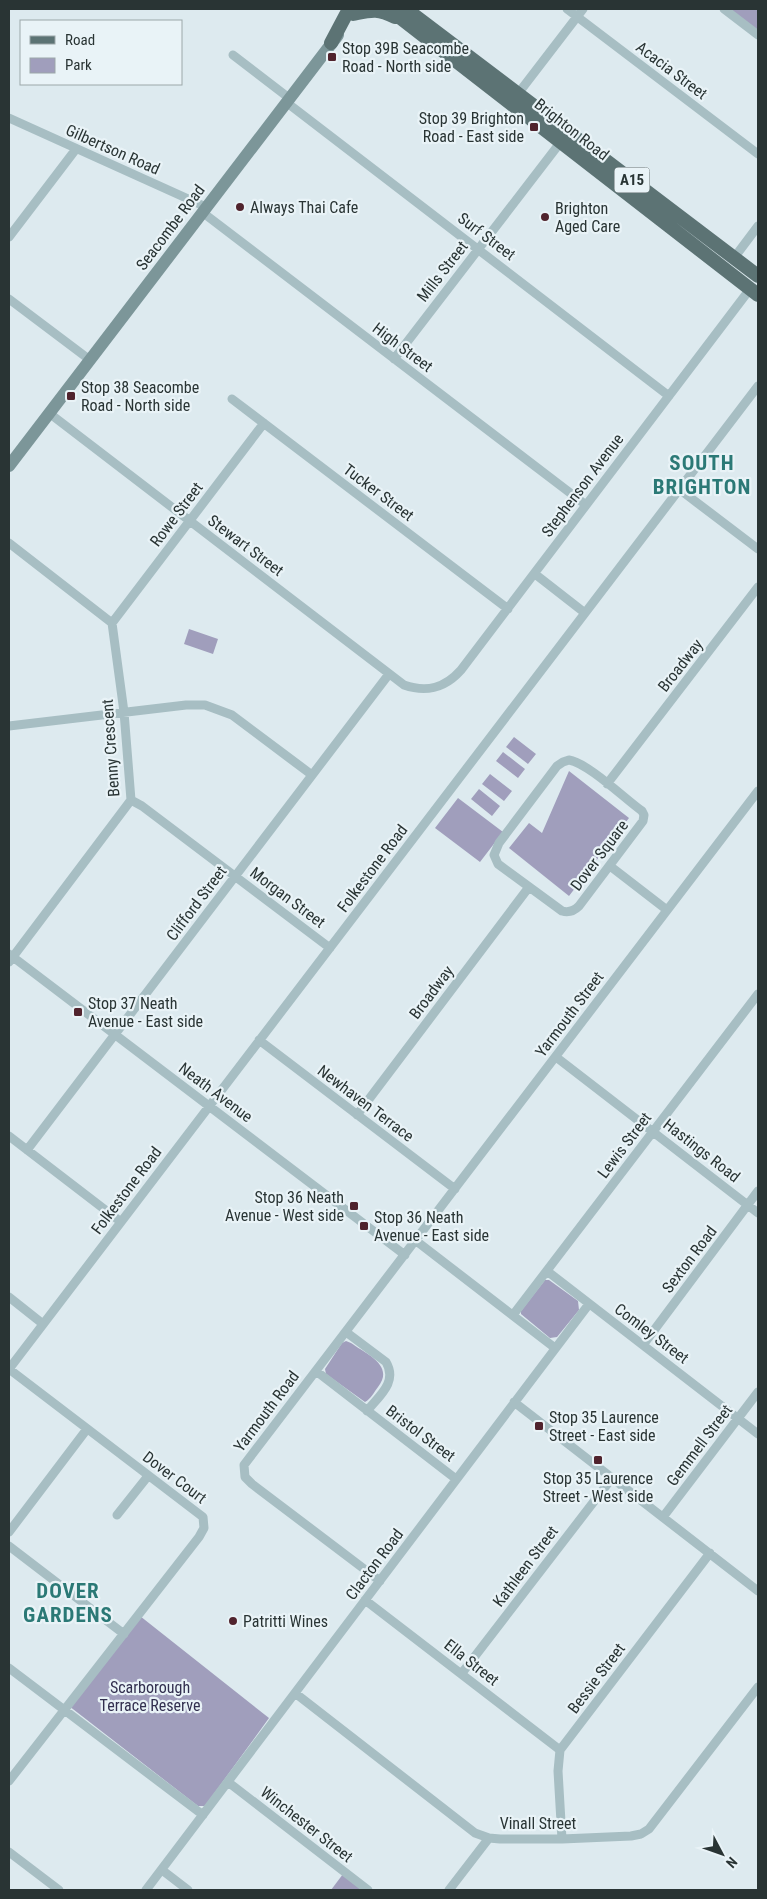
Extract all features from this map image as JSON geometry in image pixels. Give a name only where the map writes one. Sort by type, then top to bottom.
[{"type":"main road","points":[[331,43],[353,10],[374,9],[407,16]]},
{"type":"main road","name":"Brighton Road","points":[[389,9],[407,16],[570,131],[758,276]]},
{"type":"main road","name":"Brighton Road","points":[[407,16],[560,143],[754,292]]},
{"type":"main road","name":"Seacombe Road","points":[[9,466],[331,43]]},
{"type":"street","name":"Acacia Street","points":[[567,9],[580,13],[758,154]]},
{"type":"street","points":[[724,9],[758,35]]},
{"type":"street","points":[[517,94],[580,13]]},
{"type":"street","name":"Surf Street","points":[[234,54],[288,100],[669,396]]},
{"type":"street","name":"Gilbertson Road","points":[[9,118],[204,210]]},
{"type":"street","name":"Mills Street","points":[[394,359],[570,131]]},
{"type":"street","points":[[9,237],[76,149]]},
{"type":"street","name":"High Street","points":[[204,210],[586,506]]},
{"type":"street","points":[[734,258],[758,226]]},
{"type":"street","name":"Stephenson Avenue","points":[[430,689],[442,686],[456,676],[669,396],[754,292]]},
{"type":"street","points":[[9,299],[90,360]]},
{"type":"street","name":"Folkestone Road","points":[[9,1369],[758,386]]},
{"type":"street","name":"Tucker Street","points":[[232,399],[508,609]]},
{"type":"street","name":"Stewart Street","points":[[49,413],[389,674],[404,684],[417,689],[430,689]]},
{"type":"street","name":"Rowe Street","points":[[112,623],[264,423]]},
{"type":"street","points":[[679,489],[758,550]]},
{"type":"street","points":[[9,543],[112,623]]},
{"type":"street","points":[[535,574],[585,613]]},
{"type":"street","name":"Broadway","points":[[607,784],[758,587]]},
{"type":"street","name":"Benny Crescent","points":[[10,958],[131,800],[124,712],[112,623]]},
{"type":"street","name":"Clifford Street","points":[[27,1150],[389,674]]},
{"type":"street","points":[[9,726],[186,704],[206,704],[232,715],[312,775]]},
{"type":"street","name":"Dover Square","points":[[573,761],[578,763],[607,784],[642,811],[643,821],[576,909],[567,912],[562,911],[498,864],[494,855],[495,849],[552,772],[563,762],[573,761]]},
{"type":"street","name":"Yarmouth Street","points":[[405,1255],[758,791]]},
{"type":"street","name":"Morgan Street","points":[[131,800],[330,948]]},
{"type":"street","points":[[610,866],[667,910]]},
{"type":"street","name":"Broadway","points":[[357,1115],[529,887]]},
{"type":"street","name":"Neath Avenue","points":[[10,958],[114,1034],[405,1255]]},
{"type":"street","name":"Lewis Street","points":[[513,1315],[758,994]]},
{"type":"street","name":"Newhaven Terrace","points":[[259,1040],[455,1189]]},
{"type":"street","name":"Hastings Road","points":[[556,1056],[758,1213]]},
{"type":"street","points":[[9,1136],[121,1222]]},
{"type":"street","name":"Sexton Road","points":[[643,1345],[758,1191]]},
{"type":"street","points":[[416,1240],[555,1348]]},
{"type":"street","name":"Yarmouth Road","points":[[380,1580],[252,1484],[244,1473],[244,1465],[405,1255]]},
{"type":"street","name":"Comley Street","points":[[547,1271],[758,1434]]},
{"type":"street","points":[[9,1297],[43,1324]]},
{"type":"street","name":"Clacton Road","points":[[146,1890],[589,1304]]},
{"type":"street","name":"Bristol Street","points":[[346,1332],[386,1362],[390,1369],[391,1377],[388,1384],[367,1411]]},
{"type":"street","name":"Dover Court","points":[[9,1369],[203,1517],[204,1528],[199,1537],[9,1781]]},
{"type":"street","name":"Bristol Street","points":[[316,1372],[456,1479]]},
{"type":"street","name":"Gemmell Street","points":[[663,1517],[758,1392]]},
{"type":"street","points":[[514,1402],[758,1591]]},
{"type":"street","points":[[9,1532],[87,1429]]},
{"type":"street","points":[[117,1515],[148,1476]]},
{"type":"street","name":"Kathleen Street","points":[[462,1673],[612,1478]]},
{"type":"street","points":[[9,1546],[124,1634]]},
{"type":"street","name":"Bessie Street","points":[[560,1750],[710,1553]]},
{"type":"street","name":"Ella Street","points":[[365,1600],[560,1750]]},
{"type":"street","points":[[9,1668],[203,1815]]},
{"type":"street","name":"Vinall Street","points":[[295,1694],[475,1833],[488,1838],[562,1839],[642,1834],[649,1828],[758,1687]]},
{"type":"street","points":[[560,1750],[558,1772],[562,1839]]},
{"type":"street","name":"Winchester Street","points":[[228,1782],[368,1890]]},
{"type":"street","points":[[449,1890],[488,1838]]},
{"type":"street","points":[[9,1852],[59,1890]]},
{"type":"street","points":[[162,1870],[188,1890]]},
{"type":"green space","points":[[728,9],[757,9],[758,32]]},
{"type":"green space","points":[[189,629],[218,639],[213,654],[184,644]]},
{"type":"green space","points":[[514,737],[536,754],[528,764],[506,747]]},
{"type":"green space","points":[[503,752],[525,769],[518,778],[496,761]]},
{"type":"green space","points":[[569,771],[629,818],[569,896],[509,848],[529,823],[542,833]]},
{"type":"green space","points":[[490,774],[512,791],[504,801],[482,784]]},
{"type":"green space","points":[[479,789],[500,806],[492,816],[471,799]]},
{"type":"green space","points":[[458,798],[503,832],[480,862],[435,828]]},
{"type":"green space","points":[[545,1280],[549,1280],[578,1301],[579,1310],[557,1337],[550,1338],[521,1314],[521,1311]]},
{"type":"green space","points":[[346,1341],[371,1356],[381,1366],[383,1372],[378,1387],[365,1402],[326,1374],[325,1369],[342,1343]]},
{"type":"green space","name":"Scarborough Terrace Reserve","points":[[140,1616],[269,1718],[205,1806],[198,1806],[69,1706]]},
{"type":"green space","points":[[343,1874],[365,1890],[331,1890]]},
{"type":"place","name":"Stop 39B Seacombe Road - North side","points":[[332,57]]},
{"type":"place","name":"Stop 39 Brighton Road - East side","points":[[534,127]]},
{"type":"place","name":"Always Thai Cafe","points":[[240,207]]},
{"type":"place","name":"Brighton Aged Care","points":[[545,217]]},
{"type":"place","name":"Stop 38 Seacombe Road - North side","points":[[71,396]]},
{"type":"place","name":"Stop 37 Neath Avenue - East side","points":[[78,1012]]},
{"type":"place","name":"Stop 36 Neath Avenue - West side","points":[[354,1206]]},
{"type":"place","name":"Stop 36 Neath Avenue - East side","points":[[364,1226]]},
{"type":"place","name":"Stop 35 Laurence Street - East side","points":[[539,1426]]},
{"type":"place","name":"Stop 35 Laurence Street - West side","points":[[598,1460]]},
{"type":"place","name":"Patritti Wines","points":[[233,1621]]},
{"type":"district","name":"SOUTH BRIGHTON","points":[[702,475]]},
{"type":"district","name":"DOVER GARDENS","points":[[68,1603]]}]
